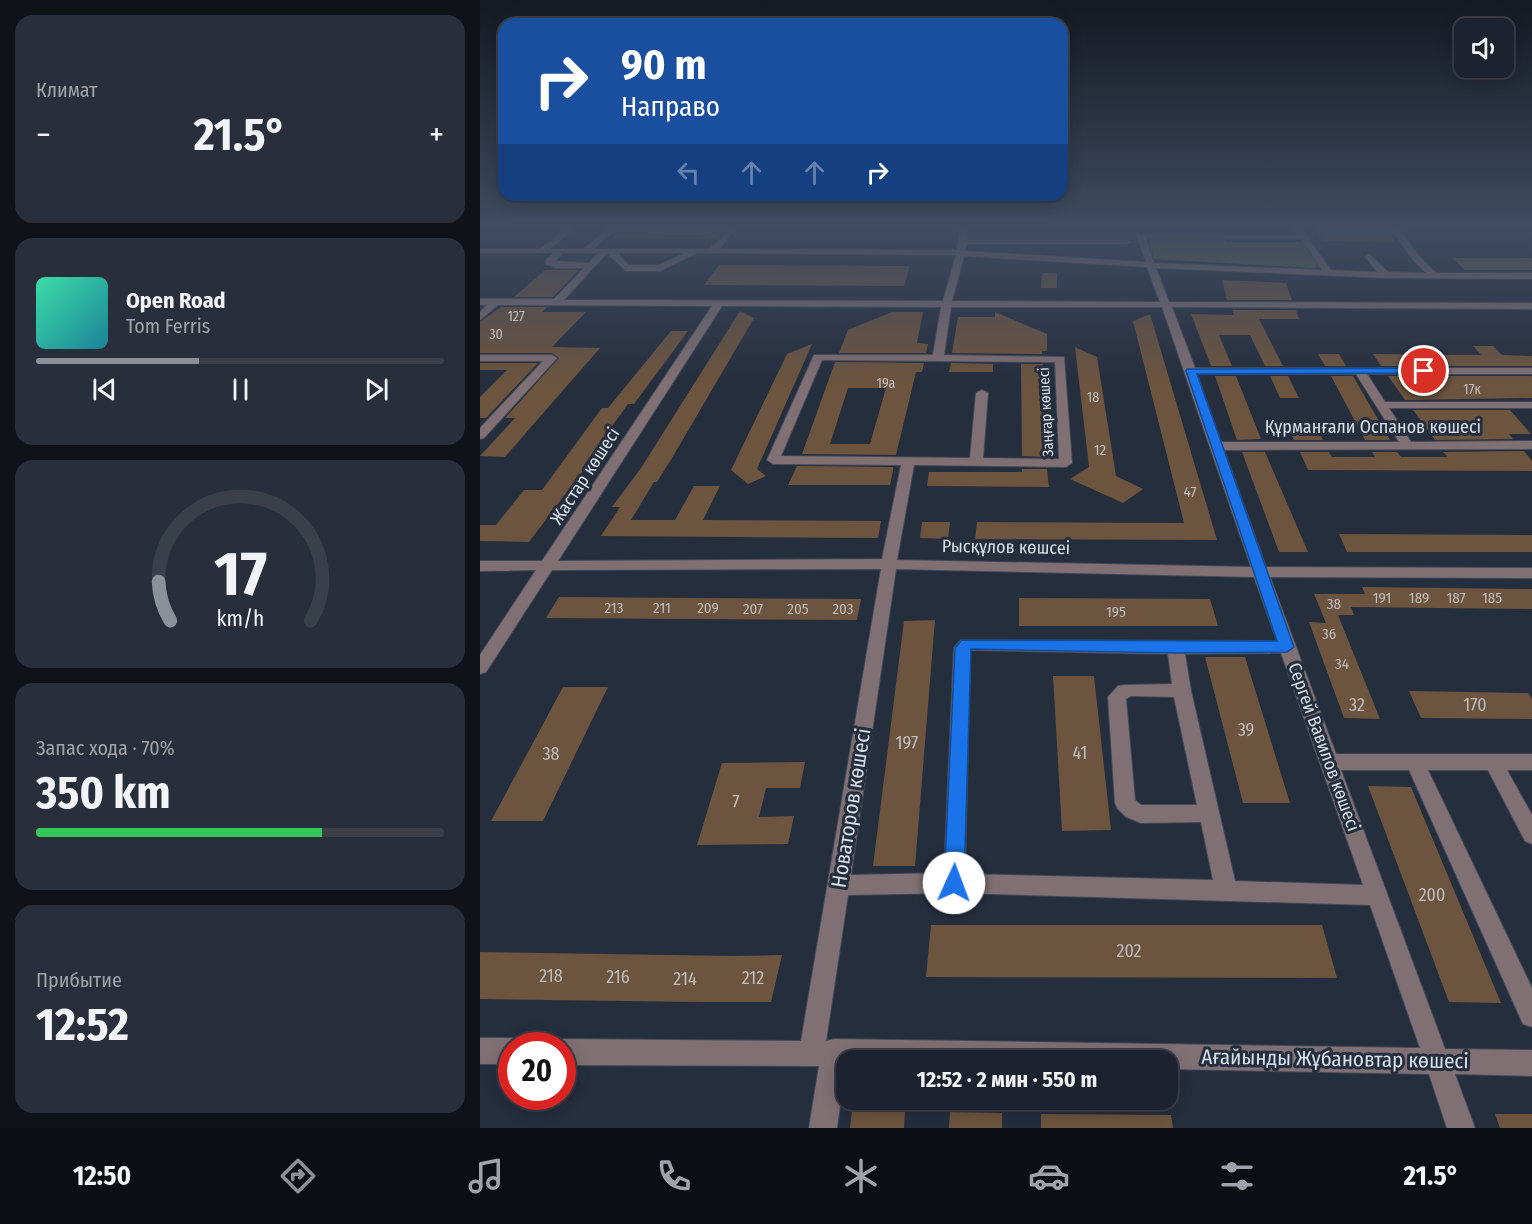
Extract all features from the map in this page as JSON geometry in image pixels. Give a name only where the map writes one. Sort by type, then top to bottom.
[{"type":"street","points":[[556,303],[580,279]]},
{"type":"street","points":[[938,358],[946,306],[953,279]]},
{"type":"street","name":"Сергей Вавилов көшесі","points":[[1156,279],[1167,304],[1215,446],[1328,762],[1379,895],[1461,1128]]},
{"type":"street","points":[[480,317],[496,302]]},
{"type":"street","points":[[480,303],[1532,306]]},
{"type":"street","name":"Жастар көшесі","points":[[480,668],[719,303]]},
{"type":"street","name":"Заңғар көшесі","points":[[818,357],[938,358],[1060,359],[1066,463],[773,460],[818,357]]},
{"type":"street","points":[[480,358],[552,358],[480,435]]},
{"type":"street","points":[[1191,371],[1532,372]]},
{"type":"street","points":[[1359,371],[1408,446]]},
{"type":"street","points":[[976,462],[982,393]]},
{"type":"street","points":[[1380,405],[1532,405]]},
{"type":"street","name":"Құрманғали Оспанов көшесі","points":[[1215,446],[1532,445]]},
{"type":"street","points":[[889,564],[908,461]]},
{"type":"street","name":"Рысқұлов көшсеі","points":[[480,566],[889,564],[1260,572],[1532,573]]},
{"type":"street","name":"Новаторов көшесі","points":[[823,1128],[823,1052],[839,885],[889,564]]},
{"type":"street","points":[[954,883],[962,648],[967,644],[1176,648],[1287,647]]},
{"type":"street","points":[[1176,648],[1182,691],[1226,890]]},
{"type":"street","points":[[1182,691],[1131,690],[1124,691],[1117,697],[1125,803],[1132,811],[1141,814],[1209,813]]},
{"type":"street","points":[[1328,762],[1532,762]]},
{"type":"street","points":[[1415,762],[1532,1015]]},
{"type":"street","points":[[1493,762],[1532,835]]},
{"type":"street","points":[[839,885],[954,883],[1379,895]]},
{"type":"street","points":[[480,1051],[498,1052]]},
{"type":"street","name":"Ағайынды Жұбановтар көшесі","points":[[576,1052],[823,1052],[1532,1063]]},
{"type":"building","points":[[535,279],[571,279],[553,297],[514,297]]},
{"type":"building","points":[[709,279],[906,279],[904,286],[704,285]]},
{"type":"building","points":[[1042,279],[1057,279],[1057,288],[1041,288]]},
{"type":"building","points":[[1222,280],[1286,283],[1292,300],[1227,300]]},
{"type":"building","points":[[501,307],[547,307],[542,312],[586,312],[552,347],[600,348],[505,457],[480,456],[515,418],[505,418],[559,358],[552,353],[480,353],[480,322]]},
{"type":"building","points":[[1232,310],[1296,310],[1299,319],[1259,319],[1283,366],[1265,366],[1250,335],[1219,335],[1232,366],[1211,366],[1191,314],[1234,315]]},
{"type":"building","points":[[740,311],[754,318],[672,458],[631,520],[675,520],[694,486],[720,486],[703,520],[881,521],[878,538],[601,536],[620,507],[612,507],[641,468]]},
{"type":"building","points":[[892,312],[923,312],[917,343],[928,344],[926,353],[839,353],[848,330]]},
{"type":"building","points":[[995,312],[1047,334],[1047,351],[1042,351],[1042,354],[952,353],[958,317],[995,317]]},
{"type":"building","points":[[1150,314],[1217,540],[975,539],[977,522],[1184,523],[1133,321]]},
{"type":"building","points":[[671,331],[688,331],[634,404],[628,404],[582,468],[585,468],[529,542],[480,541],[480,525],[496,525],[524,490],[542,490],[602,408],[608,408]]},
{"type":"building","points":[[812,344],[757,469],[766,476],[748,484],[731,470],[787,354]]},
{"type":"building","points":[[1473,346],[1493,346],[1502,355],[1532,356],[1532,366],[1381,366],[1373,354],[1481,355]]},
{"type":"building","points":[[1075,347],[1097,357],[1116,476],[1143,489],[1123,503],[1070,479],[1089,467]]},
{"type":"building","points":[[1318,354],[1339,354],[1346,366],[1325,366]]},
{"type":"building","points":[[835,362],[924,363],[922,372],[916,372],[896,455],[802,454]],"holes":[[[848,388],[886,388],[870,444],[830,444]]]},
{"type":"building","points":[[480,363],[538,363],[486,418],[480,418],[480,397],[507,370],[480,370]]},
{"type":"building","points":[[951,363],[993,364],[993,372],[949,372]]},
{"type":"building","points":[[1021,364],[1043,364],[1047,457],[1022,456]]},
{"type":"building","points":[[1215,376],[1236,376],[1261,439],[1237,440]]},
{"type":"building","points":[[1270,376],[1288,376],[1299,398],[1280,398]]},
{"type":"building","points":[[1331,376],[1353,376],[1390,440],[1365,440]]},
{"type":"building","points":[[1388,376],[1532,376],[1532,398],[1405,400]]},
{"type":"building","points":[[1413,410],[1510,410],[1531,434],[1509,434],[1513,439],[1435,440]]},
{"type":"building","points":[[1291,424],[1315,424],[1323,440],[1294,440],[1288,427],[1293,427]]},
{"type":"building","points":[[1524,451],[1532,461],[1532,471],[1308,470],[1300,452],[1329,452],[1332,457],[1375,457],[1372,452],[1397,452],[1401,457],[1448,457],[1443,452]]},
{"type":"building","points":[[1242,452],[1265,452],[1308,552],[1279,552]]},
{"type":"building","points":[[797,466],[893,467],[893,471],[890,485],[788,485]]},
{"type":"building","points":[[1022,469],[1047,469],[1049,487],[927,486],[929,472],[1022,472]]},
{"type":"building","points":[[922,522],[950,522],[948,539],[920,538]]},
{"type":"building","points":[[1339,534],[1532,535],[1532,552],[1347,552]]},
{"type":"building","points":[[1362,587],[1532,589],[1532,609],[1351,607],[1354,615],[1338,615],[1380,719],[1344,718],[1309,622],[1326,623],[1314,594],[1365,594]]},
{"type":"building","points":[[559,597],[861,599],[857,620],[546,618]]},
{"type":"building","points":[[1019,598],[1210,599],[1218,626],[1019,626]]},
{"type":"building","points":[[935,620],[915,866],[873,866],[904,621]]},
{"type":"building","points":[[1205,657],[1245,657],[1290,803],[1243,803]]},
{"type":"building","points":[[1053,676],[1094,676],[1111,830],[1062,831]]},
{"type":"building","points":[[563,687],[608,687],[543,821],[491,821]]},
{"type":"building","points":[[1409,691],[1528,693],[1532,699],[1532,719],[1421,718]]},
{"type":"building","points":[[805,762],[800,788],[766,788],[759,817],[794,816],[788,844],[697,845],[722,763]]},
{"type":"building","points":[[1368,786],[1411,787],[1501,1003],[1449,1002]]},
{"type":"building","points":[[931,925],[1322,925],[1337,978],[926,977]]},
{"type":"building","points":[[480,952],[782,955],[771,1002],[702,1002],[480,999]]},
{"type":"building","points":[[852,1110],[905,1112],[904,1128],[850,1128]]},
{"type":"building","points":[[950,1112],[1002,1113],[1002,1128],[949,1128]]},
{"type":"building","points":[[1041,1114],[1171,1115],[1173,1128],[1041,1128]]},
{"type":"building","points":[[1495,1114],[1532,1114],[1532,1128],[1500,1128]]},
{"type":"route","points":[[954,883],[962,648],[967,644],[1176,648],[1287,647],[1215,446],[1191,371],[1424,371]]}]
